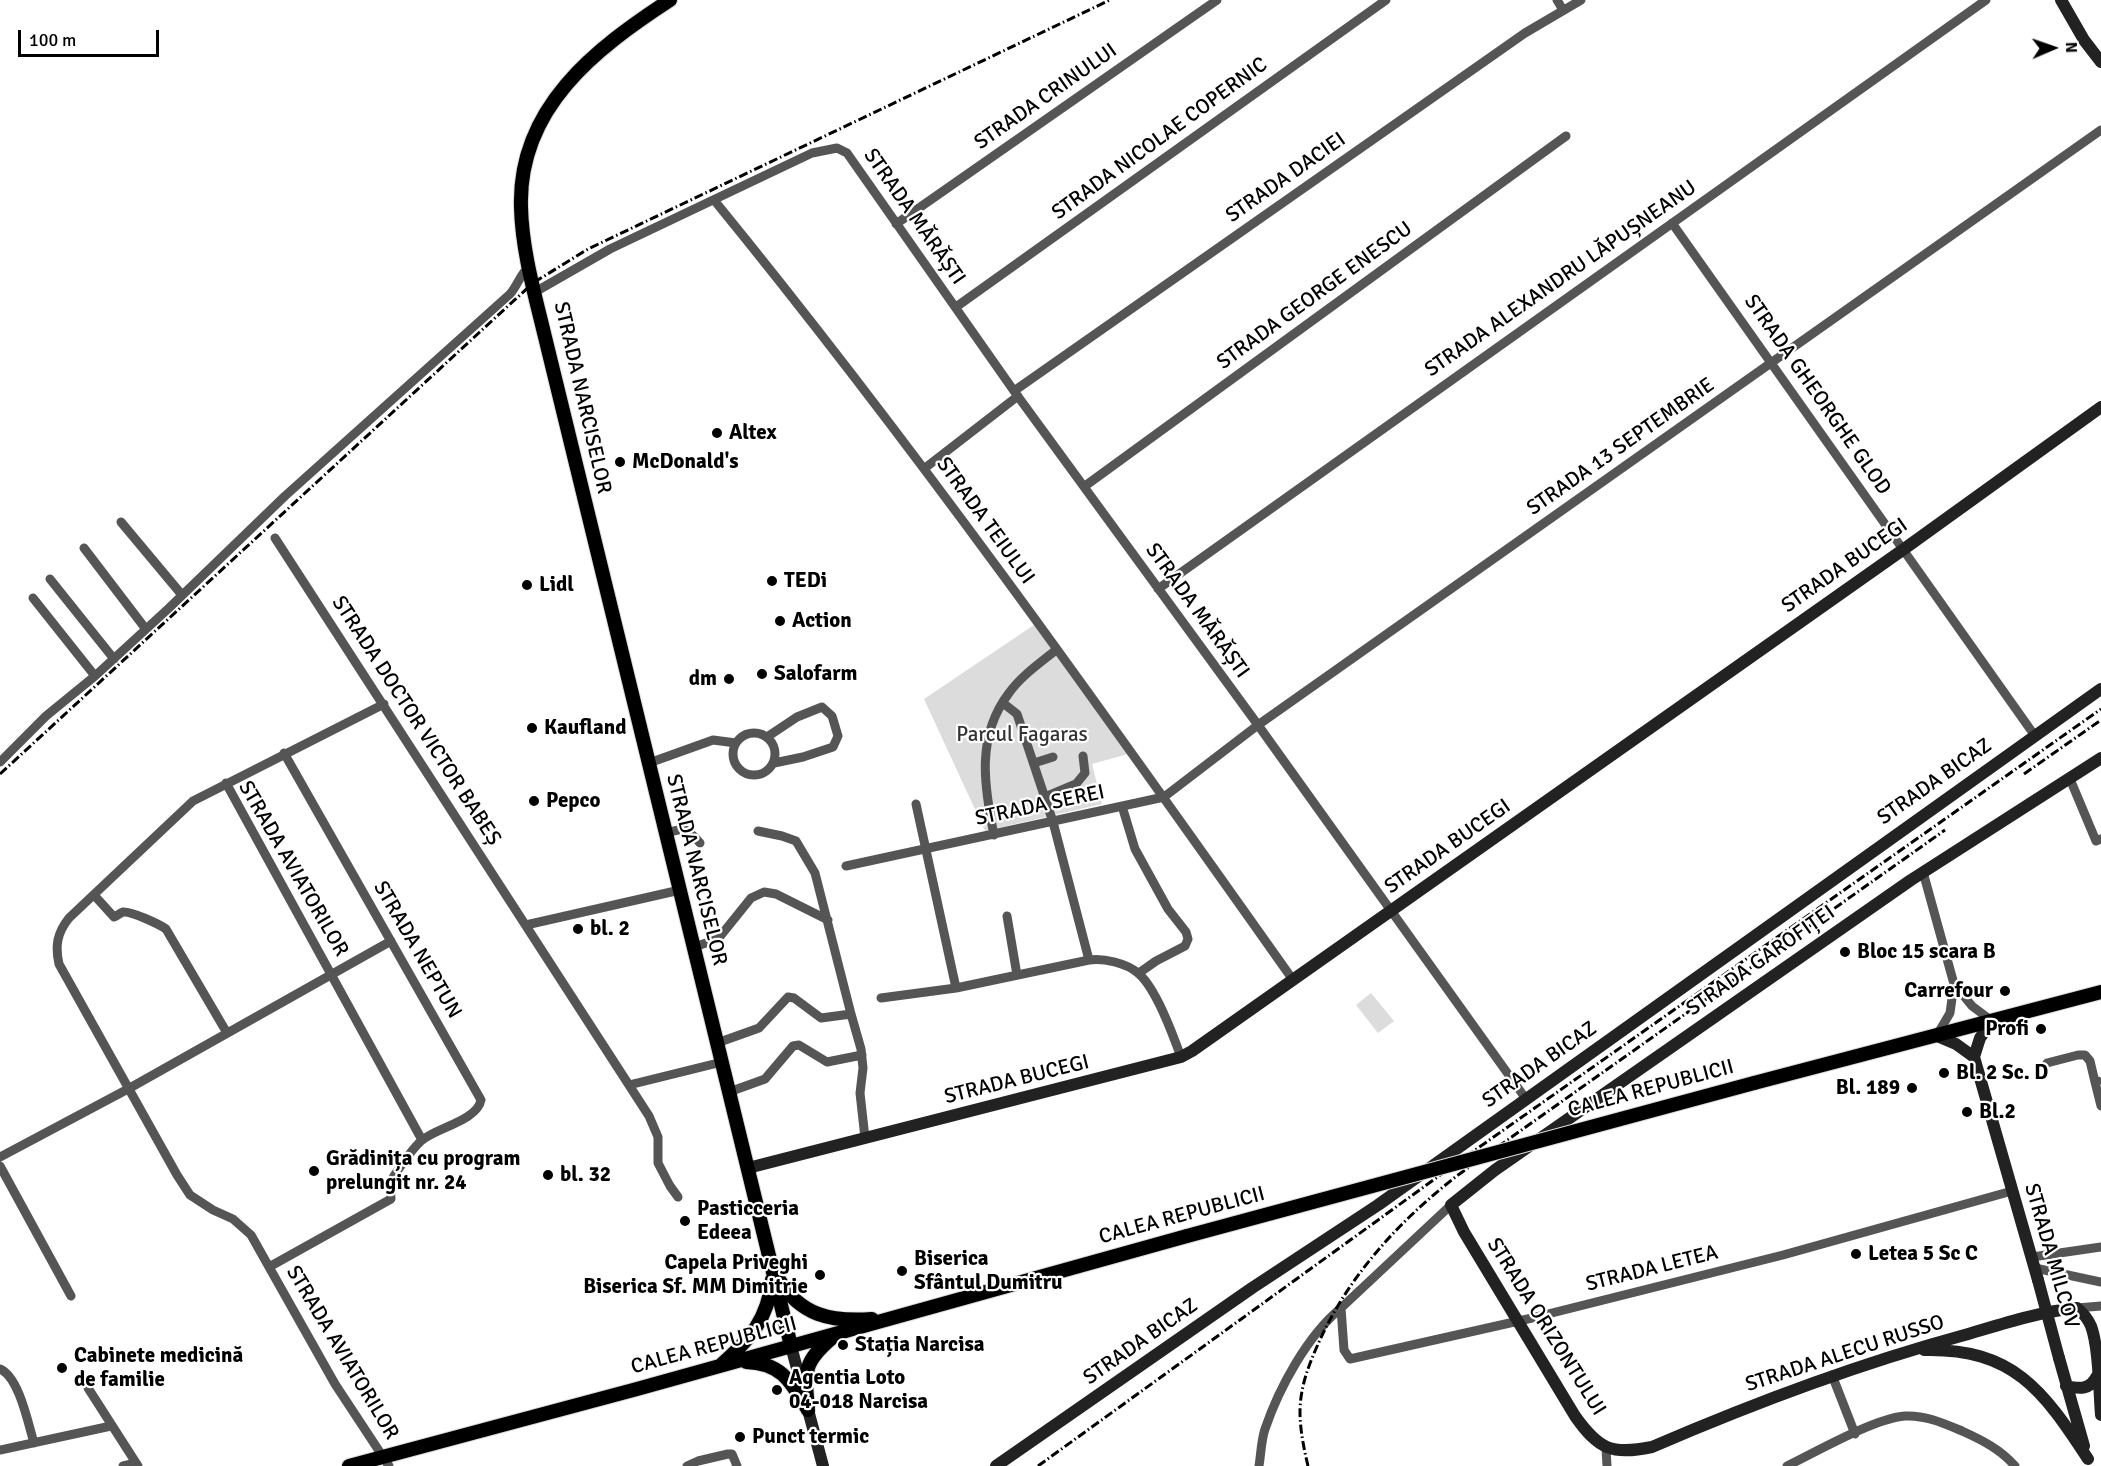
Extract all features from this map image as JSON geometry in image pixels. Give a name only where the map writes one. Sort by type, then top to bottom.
[{"type":"main road","name":"STRADA NARCISELOR","points":[[670,0],[625,30],[592,57],[576,73],[542,119],[531,143],[522,182],[522,218],[534,288],[791,1346]]},
{"type":"main road","name":"CALEA REPUBLICII","points":[[348,1466],[387,1461],[1187,1236],[2101,992]]},
{"type":"main road","points":[[772,1269],[790,1295],[810,1312],[823,1317],[840,1319],[898,1317]]},
{"type":"main road","points":[[721,1366],[756,1330],[769,1298],[772,1269]]},
{"type":"main road","points":[[808,1410],[807,1371],[810,1361],[837,1334]]},
{"type":"main road","points":[[735,1362],[755,1362],[777,1368],[792,1383],[808,1410]]},
{"type":"street","name":"STRADA CRINULUI","points":[[896,224],[1217,0]]},
{"type":"street","name":"STRADA NICOLAE COPERNIC","points":[[956,307],[1386,0]]},
{"type":"street","points":[[1557,0],[1563,10]]},
{"type":"street","name":"STRADA DACIEI","points":[[925,468],[1016,393],[1525,33],[1581,0]]},
{"type":"street","name":"STRADA ALEXANDRU LĂPUȘNEANU","points":[[1158,589],[1986,0]]},
{"type":"street","points":[[2061,0],[2084,40],[2101,62]]},
{"type":"street","name":"STRADA 13 SEPTEMBRIE","points":[[1164,797],[1258,725],[2101,130]]},
{"type":"street","name":"STRADA GEORGE ENESCU","points":[[1085,486],[1566,136]]},
{"type":"street","name":"STRADA MĂRĂȘTI","points":[[714,200],[812,153],[837,148],[847,153],[1016,393],[1526,1099]]},
{"type":"street","points":[[534,288],[714,200]]},
{"type":"street","name":"STRADA TEIULUI","points":[[714,200],[788,290],[925,468],[1164,797],[1293,980]]},
{"type":"street","name":"STRADA GHEORGHE GLOD","points":[[1672,223],[2035,736]]},
{"type":"street","points":[[0,762],[46,716],[114,659],[285,496],[510,294],[529,267]]},
{"type":"street","name":"STRADA BUCEGI","points":[[748,1168],[1181,1057],[1904,549],[2101,407]]},
{"type":"street","points":[[121,522],[182,595]]},
{"type":"street","name":"STRADA DOCTOR VICTOR BABEȘ","points":[[275,538],[649,1116],[658,1137],[658,1163],[678,1197]]},
{"type":"street","points":[[84,548],[145,628]]},
{"type":"street","points":[[50,579],[114,659]]},
{"type":"street","points":[[33,598],[95,676]]},
{"type":"street","points":[[994,835],[984,774],[985,751],[991,727],[1008,694],[1056,650]]},
{"type":"street","name":"STRADA BICAZ","points":[[996,1466],[1252,1288],[1378,1205],[2101,689]]},
{"type":"street","points":[[1003,703],[1017,714],[1034,764],[1053,822],[1089,960]]},
{"type":"street","points":[[226,783],[384,704]]},
{"type":"street","points":[[767,737],[797,717],[822,706],[832,716],[838,736],[833,747],[774,763],[765,773],[758,776],[738,769],[733,756],[736,743],[741,737],[754,732],[767,737],[775,748],[774,763]]},
{"type":"street","points":[[649,763],[713,740],[736,743]]},
{"type":"street","name":"STRADA NEPTUN","points":[[284,753],[481,1100],[478,1109],[446,1129],[422,1140]]},
{"type":"street","points":[[1045,797],[1076,784],[1085,773],[1083,756]]},
{"type":"street","points":[[1034,764],[1053,757]]},
{"type":"street","name":"STRADA GAROFIȚEI","points":[[1451,1205],[1495,1170],[1923,872],[2101,758]]},
{"type":"street","points":[[2070,779],[2098,840]]},
{"type":"street","name":"STRADA AVIATORILOR","points":[[269,1267],[391,1199],[390,1182],[422,1140],[226,783],[193,801],[69,918],[61,929],[56,952],[59,964],[190,1195],[213,1210],[233,1219],[251,1235],[269,1267],[335,1384],[387,1461]]},
{"type":"street","name":"STRADA SEREI","points":[[846,866],[1164,797]]},
{"type":"street","points":[[916,804],[924,850],[956,988]]},
{"type":"street","points":[[1122,806],[1135,849],[1168,909],[1186,932],[1188,939],[1185,946],[1138,973]]},
{"type":"street","points":[[666,833],[684,828],[700,843]]},
{"type":"street","points":[[758,831],[796,841],[815,873],[862,1055],[860,1093],[865,1138]]},
{"type":"street","points":[[1923,872],[1954,984],[1950,1013],[1937,1036],[1956,1044],[1974,1057],[1980,1038],[1992,1022],[1972,1006],[1954,984]]},
{"type":"street","points":[[526,925],[680,890]]},
{"type":"street","points":[[694,947],[718,939],[752,898],[764,892],[776,894],[828,920]]},
{"type":"street","points":[[94,895],[114,917],[123,912],[150,920],[166,928],[227,1033]]},
{"type":"street","points":[[1007,916],[1017,975]]},
{"type":"street","name":"STRADA AVIATORILOR","points":[[128,1089],[391,941]]},
{"type":"street","points":[[881,998],[956,988],[1089,960],[1108,961],[1124,965],[1138,973],[1163,1013],[1181,1057]]},
{"type":"street","points":[[717,1043],[759,1028],[788,997],[794,998],[821,1018],[850,1014]]},
{"type":"street","points":[[729,1092],[765,1079],[793,1046],[800,1045],[827,1062],[862,1055]]},
{"type":"street","points":[[2047,1063],[2085,1055],[2098,1081],[2101,1106]]},
{"type":"street","name":"STRADA MILCOV","points":[[1974,1057],[2089,1462]]},
{"type":"street","points":[[629,1085],[722,1062]]},
{"type":"street","points":[[0,1157],[128,1089]]},
{"type":"street","points":[[0,1166],[71,1296]]},
{"type":"street","name":"STRADA LETEA","points":[[1341,1308],[1344,1350],[1350,1359],[1518,1321],[1821,1246],[2012,1191]]},
{"type":"street","points":[[1259,1466],[1265,1431],[1286,1380],[1310,1342],[1331,1316],[1451,1205]]},
{"type":"street","name":"STRADA ORIZONTULUI","points":[[1451,1205],[1464,1232],[1575,1416],[1593,1439],[1606,1448]]},
{"type":"street","points":[[2035,1268],[2101,1246]]},
{"type":"street","points":[[2035,1268],[2101,1282]]},
{"type":"street","name":"STRADA ALECU RUSSO","points":[[1606,1448],[1634,1450],[1652,1447],[1761,1401],[1908,1351],[2052,1311],[2101,1306]]},
{"type":"street","points":[[2077,1308],[2091,1326],[2097,1361],[2101,1415]]},
{"type":"street","name":"STRADA NARCISELOR","points":[[791,1346],[823,1466]]},
{"type":"street","points":[[1908,1351],[1963,1352],[2005,1366],[2023,1376],[2048,1401],[2089,1462]]},
{"type":"street","points":[[0,1369],[10,1376],[15,1385],[34,1443]]},
{"type":"street","points":[[1832,1375],[1855,1434]]},
{"type":"street","points":[[2066,1386],[2087,1387],[2094,1382],[2097,1376]]},
{"type":"street","points":[[88,1388],[137,1464],[123,1466]]},
{"type":"street","points":[[1786,1466],[1877,1423],[1897,1417],[1935,1420],[1982,1440],[2015,1466]]},
{"type":"street","points":[[0,1450],[111,1426]]},
{"type":"street","points":[[1606,1448],[1607,1466]]},
{"type":"street","points":[[687,1466],[698,1461],[732,1454],[736,1466]]},
{"type":"green space","name":"Parcul Fagaras","points":[[1034,625],[1128,754],[1092,764],[1102,804],[985,831],[924,699]]},
{"type":"green space","points":[[1371,993],[1394,1021],[1378,1033],[1356,1005]]},
{"type":"railway","points":[[0,774],[533,283],[588,249],[1110,0]]},
{"type":"railway","points":[[1038,1466],[1461,1160],[2101,709]]},
{"type":"railway","points":[[2024,774],[2101,720]]},
{"type":"railway","points":[[1308,1466],[1301,1433],[1300,1412],[1303,1385],[1309,1367],[1331,1317],[1345,1294],[1396,1230],[1458,1175],[1945,830]]},
{"type":"place","name":"Altex","points":[[717,433]]},
{"type":"place","name":"McDonald's","points":[[620,462]]},
{"type":"place","name":"TEDi","points":[[772,581]]},
{"type":"place","name":"Lidl","points":[[527,585]]},
{"type":"place","name":"Action","points":[[780,621]]},
{"type":"place","name":"Salofarm","points":[[762,674]]},
{"type":"place","name":"dm","points":[[729,679]]},
{"type":"place","name":"Kaufland","points":[[532,728]]},
{"type":"place","name":"Pepco","points":[[534,801]]},
{"type":"place","name":"bl. 2","points":[[578,929]]},
{"type":"place","name":"Bloc 15 scara B","points":[[1845,952]]},
{"type":"place","name":"Carrefour","points":[[2005,991]]},
{"type":"place","name":"Profi","points":[[2041,1029]]},
{"type":"place","name":"Bl. 2 Sc. D","points":[[1944,1073]]},
{"type":"place","name":"Bl. 189","points":[[1912,1088]]},
{"type":"place","name":"Bl.2","points":[[1967,1112]]},
{"type":"place","name":"Grădinița cu program prelungit nr. 24","points":[[314,1171]]},
{"type":"place","name":"bl. 32","points":[[548,1175]]},
{"type":"place","name":"Pasticceria Edeea","points":[[685,1221]]},
{"type":"place","name":"Letea 5 Sc C","points":[[1856,1254]]},
{"type":"place","name":"Biserica Sfântul Dumitru","points":[[902,1271]]},
{"type":"place","name":"Capela Priveghi Biserica Sf. MM Dimitrie","points":[[820,1275]]},
{"type":"place","name":"Stația Narcisa","points":[[843,1345]]},
{"type":"place","name":"Cabinete medicină de familie","points":[[62,1368]]},
{"type":"place","name":"Agentia Loto 04-018 Narcisa","points":[[777,1390]]},
{"type":"place","name":"Punct termic","points":[[740,1437]]}]
